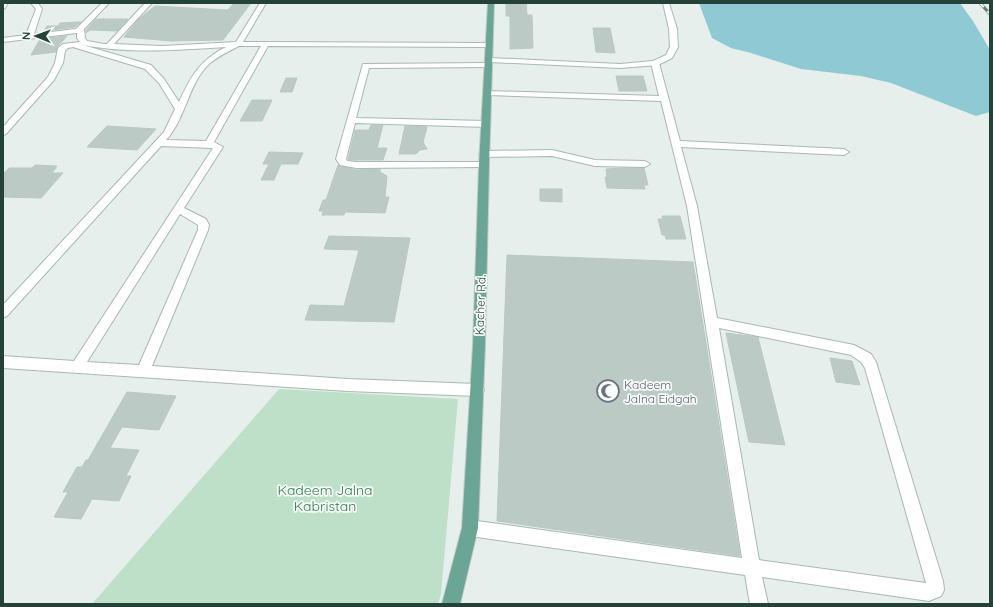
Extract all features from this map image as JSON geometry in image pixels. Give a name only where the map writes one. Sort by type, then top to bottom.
[{"type":"main road","name":"Kacher Rd.","points":[[451,604],[470,528],[477,390],[484,160],[491,3]]},
{"type":"street","points":[[3,7],[5,3]]},
{"type":"street","points":[[29,37],[39,9],[34,3]]},
{"type":"street","points":[[85,43],[81,38],[80,31],[87,21],[106,3]]},
{"type":"street","points":[[108,47],[149,3]]},
{"type":"street","points":[[3,313],[168,133],[192,83],[206,63],[216,55],[238,44],[263,3]]},
{"type":"street","points":[[645,164],[595,163],[552,153],[484,160],[356,165],[343,163],[341,159],[366,66],[488,62],[620,66],[655,63],[669,56],[674,47],[673,29],[666,3]]},
{"type":"street","points":[[3,40],[80,31]]},
{"type":"street","points":[[3,132],[51,78],[59,63],[62,50],[66,46],[85,43],[108,47],[151,48],[238,44],[489,45]]},
{"type":"street","points":[[208,144],[266,44]]},
{"type":"street","points":[[74,45],[148,67],[155,72],[166,86],[179,109]]},
{"type":"street","points":[[655,63],[692,206],[759,604]]},
{"type":"street","points":[[488,93],[665,99]]},
{"type":"street","points":[[351,120],[486,124]]},
{"type":"street","points":[[76,367],[217,150],[217,146],[208,144],[159,143]]},
{"type":"street","points":[[676,144],[844,152]]},
{"type":"street","points":[[143,372],[203,230],[204,225],[202,222],[179,209]]},
{"type":"street","points":[[470,528],[929,592],[935,590],[935,582],[871,366],[866,358],[854,350],[711,322]]},
{"type":"street","points":[[3,362],[348,385],[477,390]]},
{"type":"green space","name":"Kadeem Jalna Kabristan","points":[[279,389],[458,399],[441,594],[438,604],[92,604]]},
{"type":"water","points":[[699,3],[960,3],[973,21],[990,50],[990,112],[976,116],[891,83],[861,76],[801,69],[731,48],[712,38]]},
{"type":"building","points":[[234,3],[251,3],[223,40],[171,41],[124,37],[139,19],[155,6],[228,10]]},
{"type":"building","points":[[506,3],[526,3],[527,15],[532,15],[533,48],[510,49],[510,16],[506,16]]},
{"type":"building","points":[[96,19],[128,19],[117,31],[90,30],[86,33],[86,30]]},
{"type":"building","points":[[81,22],[75,27],[44,31],[47,26],[58,26],[60,23]]},
{"type":"building","points":[[593,28],[610,28],[615,53],[596,52]]},
{"type":"building","points":[[67,36],[57,47],[56,52],[31,55],[40,39]]},
{"type":"building","points":[[616,76],[643,76],[647,91],[619,91]]},
{"type":"building","points":[[286,78],[297,78],[292,92],[280,92]]},
{"type":"building","points":[[252,100],[272,100],[262,121],[240,121]]},
{"type":"building","points":[[371,125],[383,125],[377,148],[387,148],[383,160],[348,160],[355,130],[369,130]]},
{"type":"building","points":[[107,126],[156,129],[137,150],[87,147]]},
{"type":"building","points":[[405,126],[427,127],[423,142],[427,149],[420,150],[416,154],[399,154]]},
{"type":"building","points":[[269,152],[303,153],[298,164],[281,164],[274,180],[261,180],[269,164],[263,164]]},
{"type":"building","points":[[35,165],[57,166],[52,173],[63,173],[41,198],[3,197],[3,174],[9,168],[32,168]]},
{"type":"building","points":[[338,165],[356,170],[380,169],[380,172],[387,176],[385,197],[389,197],[385,213],[345,212],[344,215],[322,215],[323,211],[319,211],[323,200],[326,200]]},
{"type":"building","points":[[644,168],[648,185],[644,185],[645,189],[607,188],[605,177],[607,177],[606,169]]},
{"type":"building","points":[[540,189],[562,189],[562,202],[540,201]]},
{"type":"building","points":[[662,216],[680,216],[686,239],[666,239],[665,235],[662,235],[658,219],[663,219]]},
{"type":"building","points":[[329,236],[410,238],[394,322],[305,320],[310,305],[344,306],[359,250],[324,249]]},
{"type":"building","name":"Kadeem Jalna Eidgah","points":[[507,255],[693,262],[740,556],[497,521]]},
{"type":"building","points":[[726,333],[758,337],[785,445],[749,442]]},
{"type":"building","points":[[830,358],[852,361],[860,385],[836,382]]},
{"type":"building","points":[[127,392],[176,396],[159,430],[122,427],[110,448],[139,450],[126,476],[131,476],[119,501],[92,499],[81,519],[54,517],[68,492],[63,492],[77,467],[82,467],[86,460],[88,460]]},
{"type":"railway","points":[[980,3],[990,14]]},
{"type":"place","name":"Kadeem Jalna Eidgah","points":[[608,391]]}]
